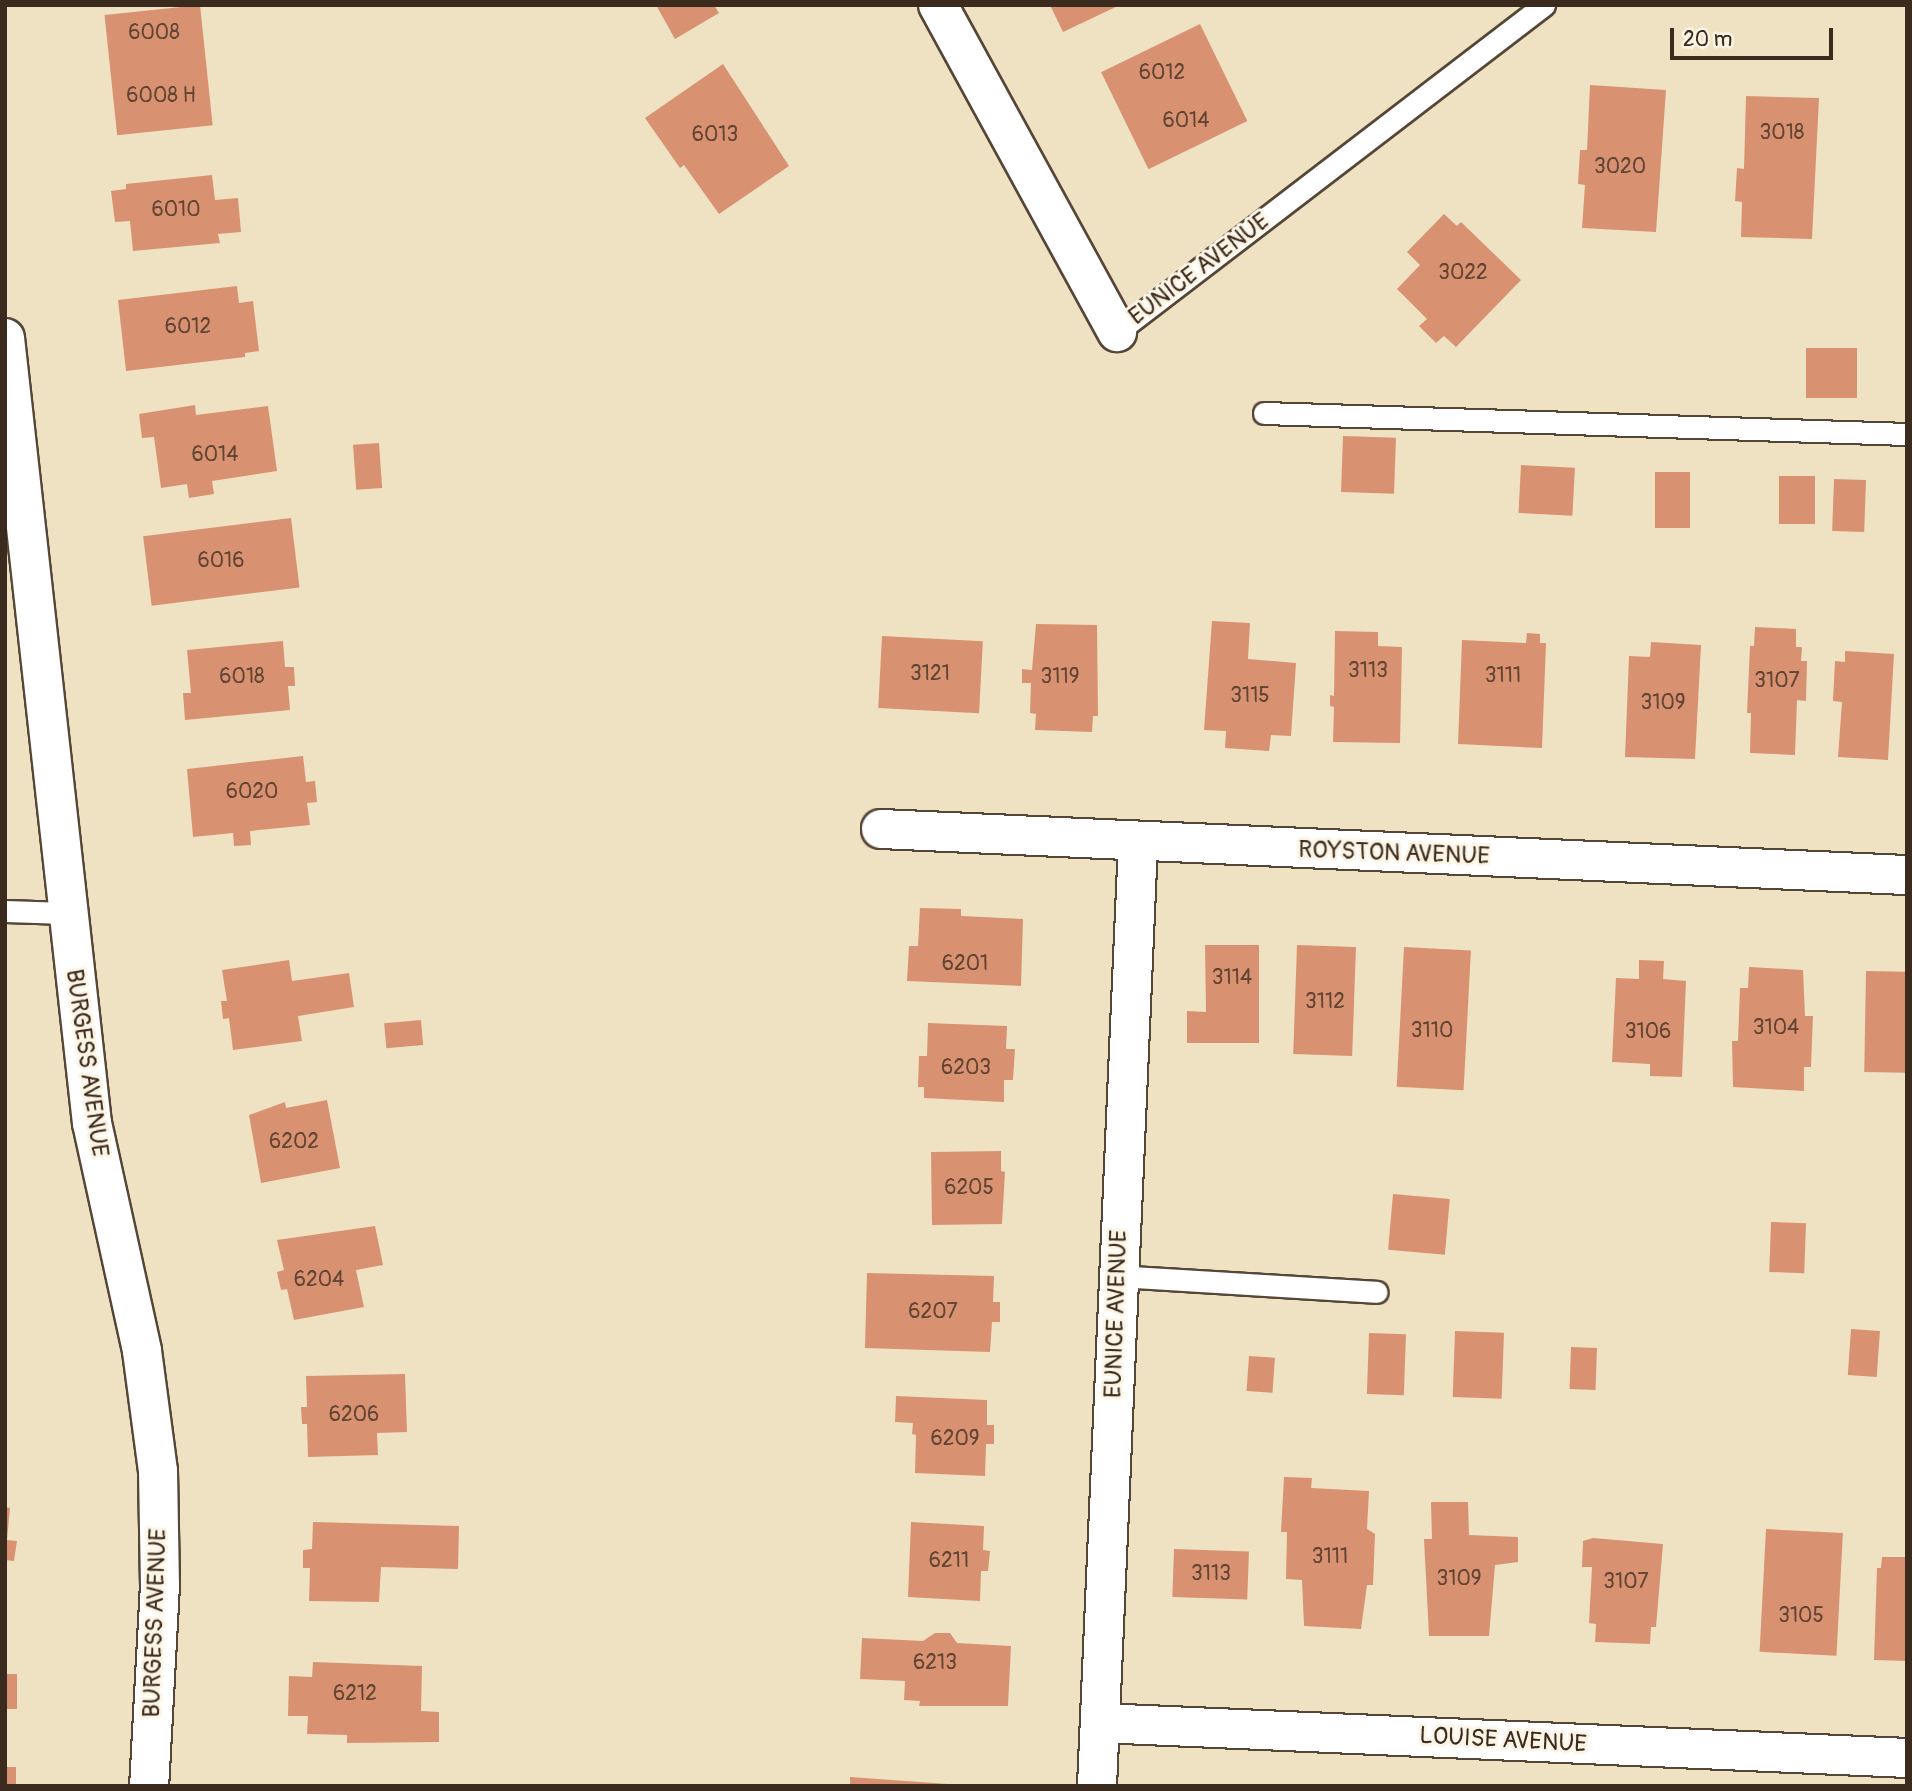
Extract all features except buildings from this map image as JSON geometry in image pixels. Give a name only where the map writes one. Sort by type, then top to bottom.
[{"type":"street","name":"EUNICE AVENUE","points":[[938,5],[1116,332]]},
{"type":"street","name":"BURGESS AVENUE","points":[[5,338],[66,913],[92,1124],[142,1350],[158,1471],[160,1585],[149,1786]]},
{"type":"street","name":"ROYSTON AVENUE","points":[[881,829],[1139,843],[1907,875]]},
{"type":"street","name":"EUNICE AVENUE","points":[[1097,1786],[1117,1276],[1139,843]]},
{"type":"street","name":"LOUISE AVENUE","points":[[1100,1723],[1907,1758]]},
{"type":"lane","name":"EUNICE AVENUE","points":[[1116,332],[1544,5]]},
{"type":"lane","points":[[1264,413],[1907,434]]},
{"type":"lane","points":[[5,911],[66,913]]},
{"type":"lane","points":[[1117,1276],[1377,1292]]}]
